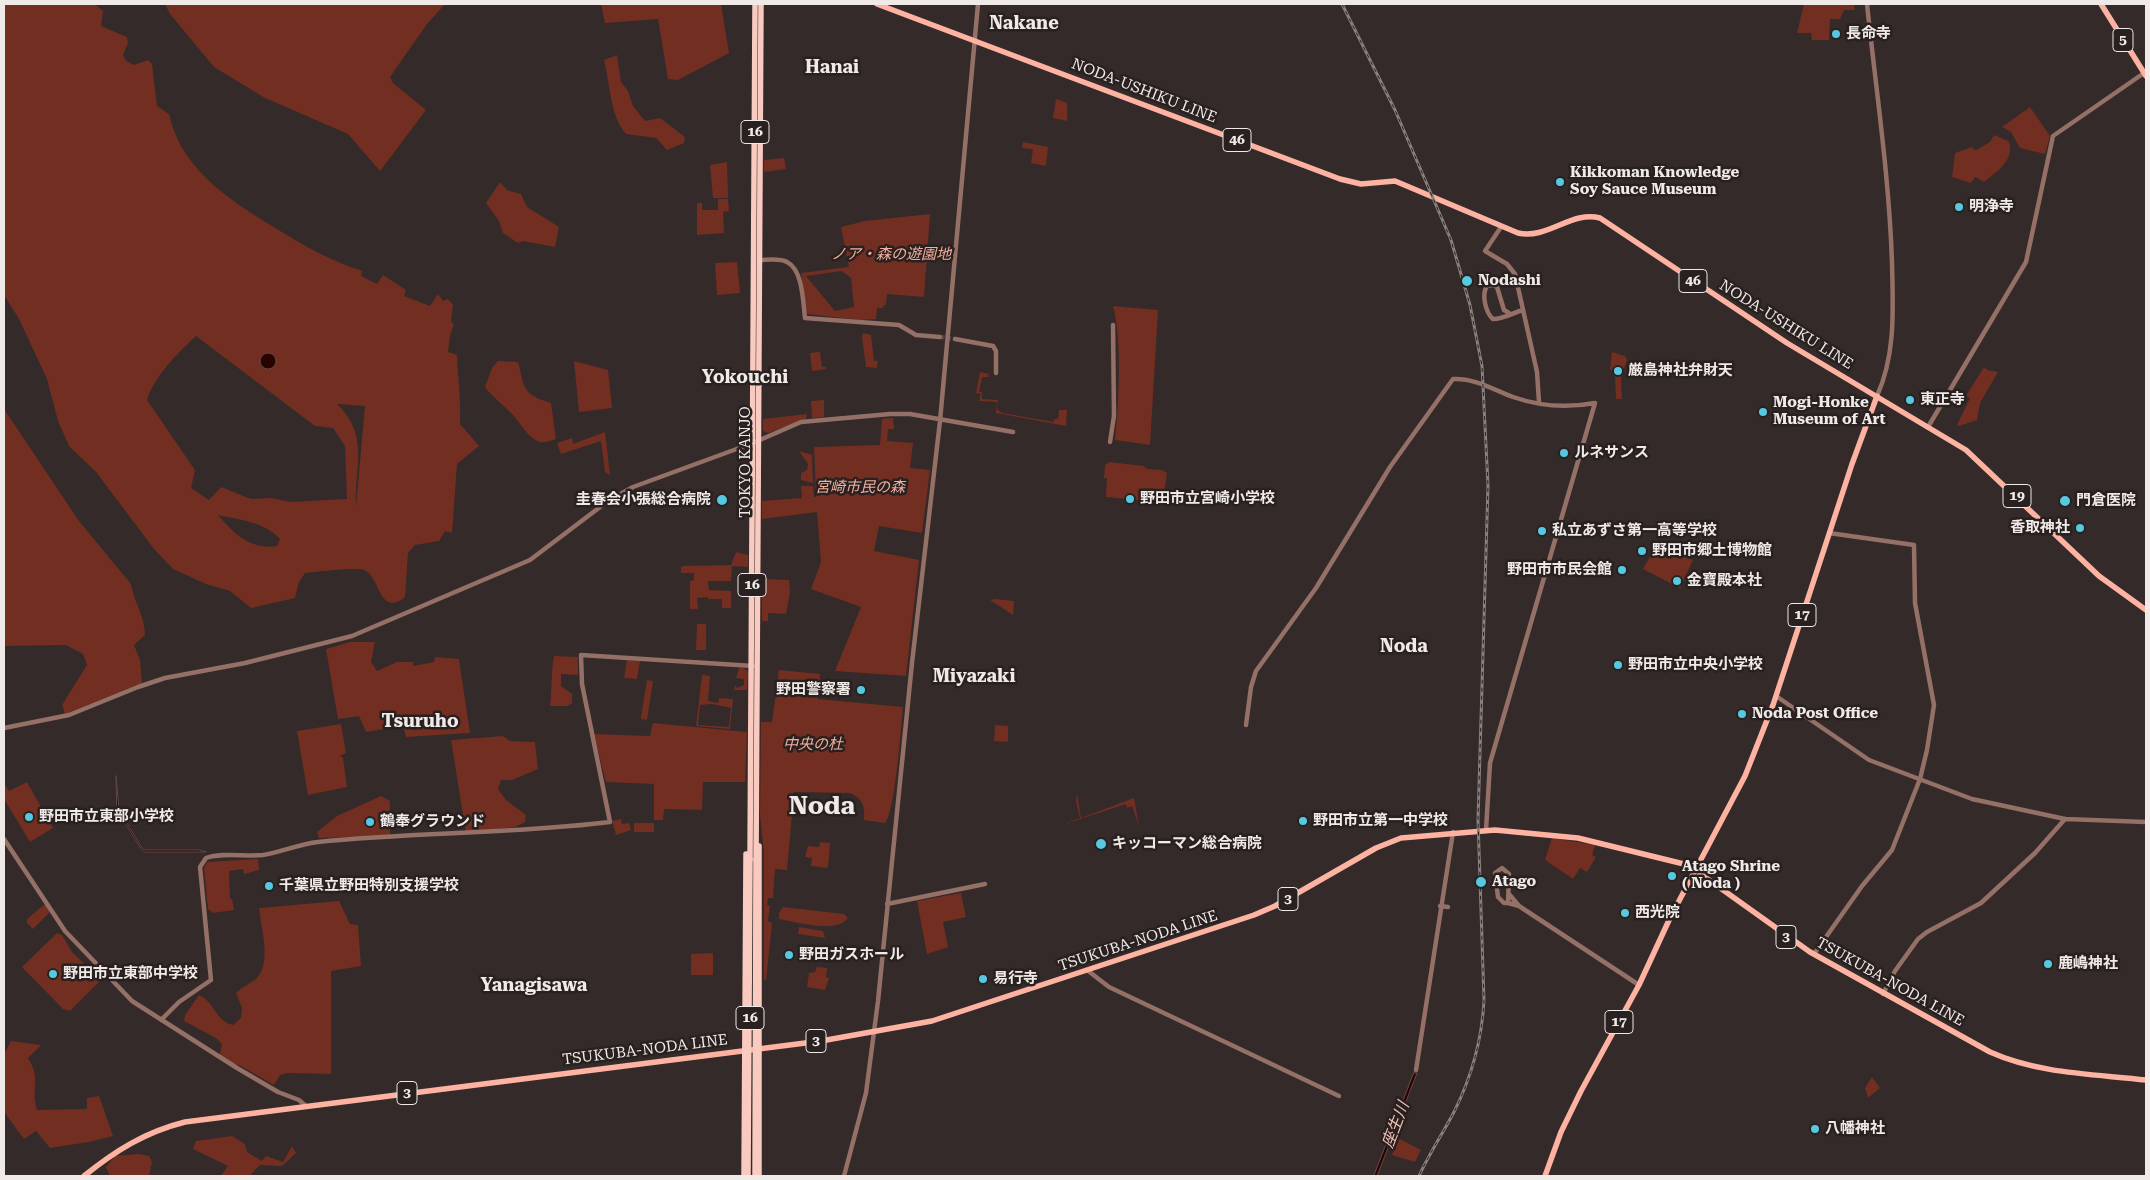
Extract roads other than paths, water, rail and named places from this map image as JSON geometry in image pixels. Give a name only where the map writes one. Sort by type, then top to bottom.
[{"type":"highway","name":"TOKYO KANJO","points":[[753,860],[756,817],[754,666],[755,4]]},
{"type":"highway","name":"TOKYO KANJO","points":[[755,442],[759,260],[761,4]]},
{"type":"highway","name":"TOKYO KANJO","points":[[753,860],[751,772],[754,666]]},
{"type":"highway","name":"16","points":[[744,1176],[747,804],[751,772]]},
{"type":"highway","name":"16","points":[[756,817],[760,855],[757,1176]]},
{"type":"highway","name":"16","points":[[748,1176],[753,860]]},
{"type":"highway","name":"16","points":[[753,860],[757,1176]]},
{"type":"main road","name":"NODA-USHIKU LINE","points":[[877,4],[1340,179],[1361,184],[1395,181],[1518,233],[1532,235],[1587,216],[1600,218],[1760,325],[1877,396]]},
{"type":"main road","name":"5","points":[[2101,4],[2145,74]]},
{"type":"main road","name":"19","points":[[1877,396],[1978,460],[2099,576],[2146,610]]},
{"type":"main road","name":"17","points":[[1545,1176],[1561,1132],[1581,1091],[1639,984],[1695,870],[1745,776],[1776,696],[1829,533],[1877,396]]},
{"type":"main road","name":"TSUKUBA-NODA LINE","points":[[84,1176],[120,1148],[172,1125],[306,1106],[759,1049],[873,1033],[932,1021],[1266,910],[1391,841],[1401,838],[1486,830],[1530,832],[1578,838],[1685,864],[1786,937],[1814,954],[1883,994],[1976,1044],[2014,1062],[2049,1070],[2146,1080]]},
{"type":"street","points":[[844,1176],[866,1093],[878,1001],[940,420],[978,4]]},
{"type":"street","points":[[1867,4],[1889,196],[1893,303],[1889,364],[1877,396]]},
{"type":"street","points":[[1928,427],[2026,262],[2053,136],[2145,74]]},
{"type":"street","points":[[1501,227],[1485,251],[1507,264],[1515,274],[1537,372],[1539,402]]},
{"type":"street","points":[[759,260],[784,260],[792,266],[798,275],[805,318],[899,326],[916,335],[940,337]]},
{"type":"street","points":[[1509,313],[1504,310],[1497,288],[1492,285],[1486,286],[1484,293],[1490,318],[1495,320],[1509,313],[1523,310]]},
{"type":"street","points":[[1110,442],[1114,416],[1113,325]]},
{"type":"street","points":[[955,339],[993,346],[996,351],[996,373]]},
{"type":"street","points":[[1246,725],[1251,687],[1256,671],[1316,588],[1390,467],[1454,379],[1486,384],[1514,397],[1539,402],[1571,407],[1595,403],[1491,758],[1486,830]]},
{"type":"street","points":[[4,728],[69,715],[165,678],[254,661],[352,636],[530,560],[608,501],[632,487],[755,442],[801,422],[910,414],[1013,432]]},
{"type":"street","points":[[1814,954],[1862,886],[1892,850],[1920,779],[1927,751],[1934,705],[1916,603],[1914,545],[1829,533]]},
{"type":"street","points":[[161,1020],[179,1002],[211,980],[200,867],[206,858],[262,855],[316,842],[469,834],[513,828],[557,828],[610,822],[582,684],[581,655],[754,666]]},
{"type":"street","points":[[1776,696],[1869,760],[1972,799],[2065,819],[2146,822]]},
{"type":"street","points":[[1883,994],[1895,972],[1918,940],[1927,932],[1981,903],[2035,853],[2065,819]]},
{"type":"street","points":[[1416,1070],[1453,832]]},
{"type":"street","points":[[4,839],[74,941],[132,1001],[257,1079],[299,1100],[306,1106]]},
{"type":"street","points":[[1508,903],[1509,874],[1507,870],[1502,868],[1495,873],[1498,897],[1504,903],[1519,906]]},
{"type":"street","points":[[887,904],[985,884]]},
{"type":"street","points":[[1509,894],[1519,906],[1639,984]]},
{"type":"street","points":[[1440,906],[1448,907]]},
{"type":"street","points":[[1088,970],[1110,987],[1339,1096]]},
{"type":"water","points":[[268,353],[276,361],[268,369],[260,361]]},
{"type":"water","points":[[116,776],[119,810],[142,848],[145,850],[199,850],[206,852],[145,852],[141,849],[117,810]]},
{"type":"water","name":"座生川","points":[[1414,1073],[1417,1073],[1377,1176],[1374,1176]]},
{"type":"tunnel","points":[[940,337],[955,339]]},
{"type":"railway","points":[[1342,4],[1395,110],[1451,240],[1470,305],[1482,366],[1488,485],[1478,820],[1483,1015],[1475,1058],[1466,1085],[1454,1112],[1419,1176]]},
{"type":"place","name":"長命寺","points":[[1836,34]]},
{"type":"place","name":"Kikkoman Knowledge Soy Sauce Museum","points":[[1560,182]]},
{"type":"place","name":"明浄寺","points":[[1959,207]]},
{"type":"place","name":"Nodashi","points":[[1467,281]]},
{"type":"place","name":"厳島神社弁財天","points":[[1618,371]]},
{"type":"place","name":"東正寺","points":[[1910,400]]},
{"type":"place","name":"Mogi-Honke Museum of Art","points":[[1763,412]]},
{"type":"place","name":"ルネサンス","points":[[1564,453]]},
{"type":"place","name":"野田市立宮崎小学校","points":[[1130,499]]},
{"type":"place","name":"圭春会小張総合病院","points":[[722,500]]},
{"type":"place","name":"門倉医院","points":[[2065,501]]},
{"type":"place","name":"香取神社","points":[[2080,528]]},
{"type":"place","name":"私立あずさ第一高等学校","points":[[1542,531]]},
{"type":"place","name":"野田市郷土博物館","points":[[1642,551]]},
{"type":"place","name":"野田市市民会館","points":[[1622,570]]},
{"type":"place","name":"金寶殿本社","points":[[1677,581]]},
{"type":"place","name":"野田市立中央小学校","points":[[1618,665]]},
{"type":"place","name":"野田警察署","points":[[861,690]]},
{"type":"place","name":"Noda Post Office","points":[[1742,714]]},
{"type":"place","name":"野田市立東部小学校","points":[[29,817]]},
{"type":"place","name":"野田市立第一中学校","points":[[1303,821]]},
{"type":"place","name":"鶴奉グラウンド","points":[[370,822]]},
{"type":"place","name":"キッコーマン総合病院","points":[[1101,844]]},
{"type":"place","name":"Atago Shrine ( Noda )","points":[[1672,876]]},
{"type":"place","name":"Atago","points":[[1481,882]]},
{"type":"place","name":"千葉県立野田特別支援学校","points":[[269,886]]},
{"type":"place","name":"西光院","points":[[1625,913]]},
{"type":"place","name":"野田ガスホール","points":[[789,955]]},
{"type":"place","name":"鹿嶋神社","points":[[2048,964]]},
{"type":"place","name":"野田市立東部中学校","points":[[53,974]]},
{"type":"place","name":"易行寺","points":[[983,979]]},
{"type":"place","name":"八幡神社","points":[[1815,1129]]},
{"type":"district","name":"Nakane","points":[[1024,24]]},
{"type":"district","name":"Hanai","points":[[832,68]]},
{"type":"district","name":"Yokouchi","points":[[745,378]]},
{"type":"district","name":"Noda","points":[[1404,647]]},
{"type":"district","name":"Miyazaki","points":[[974,677]]},
{"type":"district","name":"Tsuruho","points":[[420,722]]},
{"type":"district","name":"Noda","points":[[822,807]]},
{"type":"district","name":"Yanagisawa","points":[[534,986]]},
{"type":"park label","name":"ノア・森の遊園地","points":[[891,255]]},
{"type":"park label","name":"宮崎市民の森","points":[[860,488]]},
{"type":"park label","name":"中央の杜","points":[[813,745]]}]
